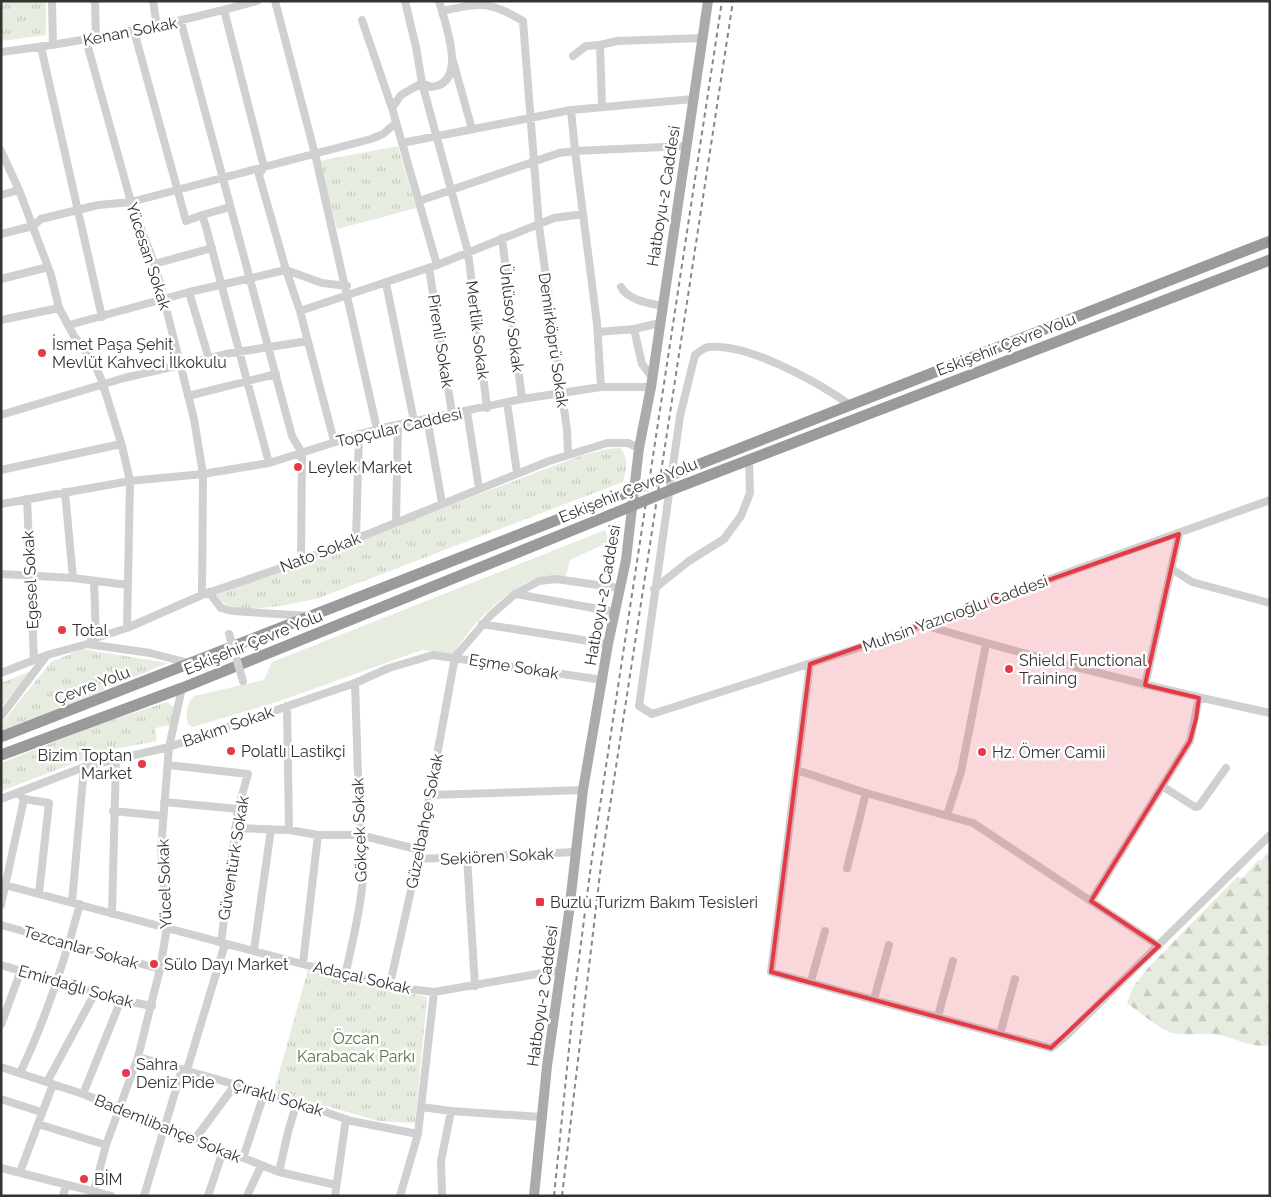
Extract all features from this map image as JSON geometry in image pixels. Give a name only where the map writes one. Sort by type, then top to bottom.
[{"type":"highway","name":"Eskişehir Çevre Yolu","points":[[194,664],[311,616],[1270,241]]},
{"type":"highway","name":"Eskişehir Çevre Yolu","points":[[1,755],[182,688],[673,489],[1270,260]]},
{"type":"highway","name":"Çevre Yolu","points":[[1,737],[194,664]]},
{"type":"main road","name":"Hatboyu-2 Caddesi","points":[[534,1196],[541,1117],[583,790],[608,644],[626,560],[639,448],[652,382],[708,1]]},
{"type":"street","points":[[52,1],[54,45]]},
{"type":"street","points":[[95,1],[96,39]]},
{"type":"street","points":[[153,1],[157,27]]},
{"type":"street","name":"Kenan Sokak","points":[[1,52],[96,39],[157,27],[257,1]]},
{"type":"street","points":[[275,1],[347,286],[377,429]]},
{"type":"street","name":"Mertlik Sokak","points":[[404,1],[416,46],[422,83],[468,252],[487,408]]},
{"type":"street","points":[[439,1],[472,128]]},
{"type":"street","name":"Demirköprü Sokak","points":[[442,12],[481,3],[510,12],[523,21],[538,226],[562,394],[568,454]]},
{"type":"street","points":[[224,10],[264,167],[259,175],[286,270],[300,311],[334,441]]},
{"type":"street","points":[[362,20],[392,108],[437,265]]},
{"type":"street","points":[[181,22],[292,436],[302,453],[301,561]]},
{"type":"street","points":[[134,30],[186,221],[230,207]]},
{"type":"street","points":[[573,56],[583,47],[617,41],[703,38]]},
{"type":"street","name":"Yücesan Sokak","points":[[86,40],[131,202],[154,264],[188,396],[203,474],[206,594]]},
{"type":"street","points":[[600,45],[602,107]]},
{"type":"street","points":[[41,47],[76,210],[102,317]]},
{"type":"street","points":[[392,108],[401,95],[422,83],[430,87],[444,83],[450,74],[453,59]]},
{"type":"street","points":[[402,143],[571,110],[694,98]]},
{"type":"street","points":[[571,110],[598,332],[601,387]]},
{"type":"street","points":[[1,234],[33,226],[41,219],[98,204],[131,202],[371,139],[383,134],[396,123]]},
{"type":"street","points":[[419,201],[559,153],[686,146]]},
{"type":"street","points":[[1,151],[5,168],[19,190],[33,226],[48,267],[59,308],[94,363],[104,386],[121,444],[130,481],[127,628]]},
{"type":"street","points":[[1,195],[19,190]]},
{"type":"street","points":[[300,311],[429,268],[554,218],[583,214]]},
{"type":"street","points":[[202,215],[269,463]]},
{"type":"street","name":"Ünlüsoy Sokak","points":[[502,238],[522,399]]},
{"type":"street","points":[[154,264],[212,248]]},
{"type":"street","points":[[1,279],[48,267]]},
{"type":"street","name":"Pirenli Sokak","points":[[429,268],[452,413]]},
{"type":"street","points":[[69,325],[189,292],[286,270],[322,283],[347,286]]},
{"type":"street","points":[[386,283],[414,421]]},
{"type":"street","points":[[621,287],[628,295],[637,300],[662,306]]},
{"type":"street","points":[[189,292],[209,358]]},
{"type":"street","points":[[1,320],[59,308]]},
{"type":"street","points":[[598,332],[634,329],[660,323]]},
{"type":"street","points":[[634,329],[642,364],[652,382]]},
{"type":"street","points":[[1,416],[104,386],[124,378],[209,358],[308,341]]},
{"type":"street","points":[[654,589],[680,416],[695,355],[708,347],[739,350],[826,388],[850,405]]},
{"type":"street","points":[[188,396],[276,374]]},
{"type":"street","name":"Topçular Caddesi","points":[[1,504],[130,481],[203,474],[269,463],[334,441],[427,418],[487,408],[522,399],[601,387],[652,382]]},
{"type":"street","points":[[507,402],[517,473]]},
{"type":"street","points":[[467,411],[479,488]]},
{"type":"street","points":[[427,418],[442,503]]},
{"type":"street","points":[[396,522],[398,425]]},
{"type":"street","points":[[356,539],[359,434]]},
{"type":"street","name":"Nato Sokak","points":[[1,673],[47,655],[87,644],[96,638],[127,628],[206,594],[301,561],[479,488],[568,454],[607,443],[628,443],[639,448]]},
{"type":"street","points":[[1,470],[121,444]]},
{"type":"street","points":[[654,589],[689,561],[724,539],[741,516],[750,493],[749,460]]},
{"type":"street","points":[[65,492],[73,578]]},
{"type":"street","name":"Egesel Sokak","points":[[27,499],[34,660]]},
{"type":"street","name":"Muhsin Yazıcıoğlu Caddesi","points":[[654,589],[639,706],[652,714],[810,664],[1270,500]]},
{"type":"street","points":[[1145,685],[1179,534]]},
{"type":"street","points":[[1172,570],[1192,582],[1270,603]]},
{"type":"street","points":[[1,574],[73,578],[128,586]]},
{"type":"street","points":[[455,657],[482,624],[515,594],[539,581],[556,579],[619,588]]},
{"type":"street","points":[[94,581],[96,638]]},
{"type":"street","points":[[206,594],[221,608],[232,611],[311,616]]},
{"type":"street","points":[[515,594],[615,612]]},
{"type":"street","points":[[482,624],[608,644]]},
{"type":"street","points":[[920,624],[986,644],[1145,685],[1270,713]]},
{"type":"street","points":[[229,634],[244,681]]},
{"type":"street","points":[[87,644],[150,653],[194,664]]},
{"type":"street","points":[[947,815],[961,772],[986,644]]},
{"type":"street","points":[[1,716],[47,655]]},
{"type":"street","name":"Bakım Sokak","points":[[1,800],[21,796],[84,767],[169,747],[355,683],[412,660],[433,655],[455,657]]},
{"type":"street","name":"Eşme Sokak","points":[[455,657],[602,680]]},
{"type":"street","name":"Güzelbahçe Sokak","points":[[390,984],[420,850],[455,657]]},
{"type":"street","points":[[810,664],[802,713],[797,770],[771,972],[938,1016],[1047,1048],[1055,1046],[1270,835]]},
{"type":"street","name":"Gökçek Sokak","points":[[345,976],[362,887],[355,683]]},
{"type":"street","name":"Yücel Sokak","points":[[94,1191],[106,1146],[138,1057],[160,969],[167,927],[161,848],[164,802],[169,747],[182,688]]},
{"type":"street","points":[[1090,901],[1190,741],[1199,698]]},
{"type":"street","points":[[287,706],[289,830]]},
{"type":"street","points":[[112,914],[113,811],[116,758]]},
{"type":"street","name":"Güventürk Sokak","points":[[144,1196],[223,943],[235,828],[238,809],[248,774],[168,765]]},
{"type":"street","points":[[20,1073],[38,1035],[70,943],[76,903],[84,767]]},
{"type":"street","points":[[1162,786],[1195,807],[1199,806],[1226,768]]},
{"type":"street","points":[[797,770],[866,793],[973,823],[1159,946]]},
{"type":"street","points":[[430,795],[583,790]]},
{"type":"street","points":[[847,868],[866,793]]},
{"type":"street","points":[[1,906],[21,796],[49,803],[39,893]]},
{"type":"street","points":[[164,802],[238,809]]},
{"type":"street","points":[[113,811],[163,816]]},
{"type":"street","name":"Sekiören Sokak","points":[[235,828],[289,830],[318,835],[360,835],[420,850]]},
{"type":"street","points":[[254,950],[270,829]]},
{"type":"street","points":[[303,963],[318,835]]},
{"type":"street","name":"Sekiören Sokak","points":[[418,859],[576,852]]},
{"type":"street","points":[[467,858],[475,986]]},
{"type":"street","name":"Adaçal Sokak","points":[[4,884],[303,963],[345,976],[409,989],[434,992],[560,970]]},
{"type":"street","name":"Tezcanlar Sokak","points":[[1,925],[160,969]]},
{"type":"street","points":[[812,982],[826,931]]},
{"type":"street","points":[[874,999],[889,945]]},
{"type":"street","points":[[938,1016],[954,961]]},
{"type":"street","name":"Emirdağlı Sokak","points":[[1,965],[95,993],[152,1006]]},
{"type":"street","points":[[1,1024],[21,970]]},
{"type":"street","points":[[1000,1034],[1015,979]]},
{"type":"street","points":[[400,1196],[418,1134],[434,992]]},
{"type":"street","points":[[20,1172],[38,1124],[50,1083],[95,993]]},
{"type":"street","points":[[83,1094],[121,1000]]},
{"type":"street","name":"Çıraklı Sokak","points":[[138,1057],[297,1102],[346,1119],[418,1134]]},
{"type":"street","name":"Bademlibahçe Sokak","points":[[1,1067],[83,1094],[261,1166],[336,1185]]},
{"type":"street","points":[[195,1139],[235,1085]]},
{"type":"street","points":[[243,1158],[264,1094]]},
{"type":"street","points":[[1,1099],[41,1112]]},
{"type":"street","points":[[279,1172],[297,1102]]},
{"type":"street","points":[[422,1107],[450,1111],[541,1117]]},
{"type":"street","points":[[442,1196],[441,1161],[450,1111]]},
{"type":"street","points":[[335,1196],[346,1119]]},
{"type":"street","points":[[38,1124],[106,1146]]},
{"type":"street","points":[[208,1196],[223,1151]]},
{"type":"street","points":[[247,1196],[261,1166]]},
{"type":"street","points":[[1,1168],[107,1195]]},
{"type":"street","points":[[63,1196],[66,1185]]},
{"type":"street","points":[[529,1196],[534,1196]]},
{"type":"highlighted area","points":[[1179,534],[1145,685],[1199,698],[1196,719],[1190,741],[1091,901],[1159,946],[1051,1048],[771,972],[810,664]]},
{"type":"green space","points":[[1,1],[46,1],[46,35],[1,41]]},
{"type":"green space","points":[[398,146],[416,208],[337,229],[319,161]]},
{"type":"green space","points":[[620,448],[626,460],[623,482],[319,598],[273,607],[247,608],[227,605],[216,594],[580,456],[607,449]]},
{"type":"green space","points":[[605,530],[609,542],[570,560],[566,576],[538,578],[514,590],[502,599],[479,620],[460,643],[454,654],[422,650],[274,703],[192,727],[188,724],[187,709],[194,696],[264,680],[272,662]]},
{"type":"green space","points":[[82,649],[168,663],[1,733],[1,724],[51,662]]},
{"type":"green space","points":[[31,671],[31,673],[1,707],[1,683]]},
{"type":"green space","points":[[167,702],[175,708],[172,725],[155,728],[157,741],[109,750],[1,791],[1,763],[97,725]]},
{"type":"green space","points":[[1270,849],[1270,1045],[1248,1044],[1214,1034],[1172,1033],[1155,1024],[1127,1003],[1133,987],[1148,968],[1237,877],[1243,878],[1258,860],[1261,861]]},
{"type":"green space","name":"Özcan Karabacak Parkı","points":[[308,970],[427,997],[415,1123],[379,1121],[274,1091]]},
{"type":"railway","points":[[554,1196],[575,990],[591,865],[722,1]]},
{"type":"railway","points":[[562,1196],[601,865],[733,1]]},
{"type":"place","name":"İsmet Paşa Şehit Mevlüt Kahveci İlkokulu","points":[[42,353]]},
{"type":"place","name":"Leylek Market","points":[[298,467]]},
{"type":"place","name":"Total","points":[[62,630]]},
{"type":"place","name":"Shield Functional Training","points":[[1009,669]]},
{"type":"place","name":"Polatlı Lastikçi","points":[[231,751]]},
{"type":"place","name":"Hz. Ömer Camii","points":[[982,752]]},
{"type":"place","name":"Bizim Toptan Market","points":[[142,764]]},
{"type":"place","name":"Buzlu Turizm Bakım Tesisleri","points":[[540,902]]},
{"type":"place","name":"Sülo Dayı Market","points":[[154,964]]},
{"type":"place","name":"Sahra Deniz Pide","points":[[126,1073]]},
{"type":"place","name":"BİM","points":[[84,1179]]}]
